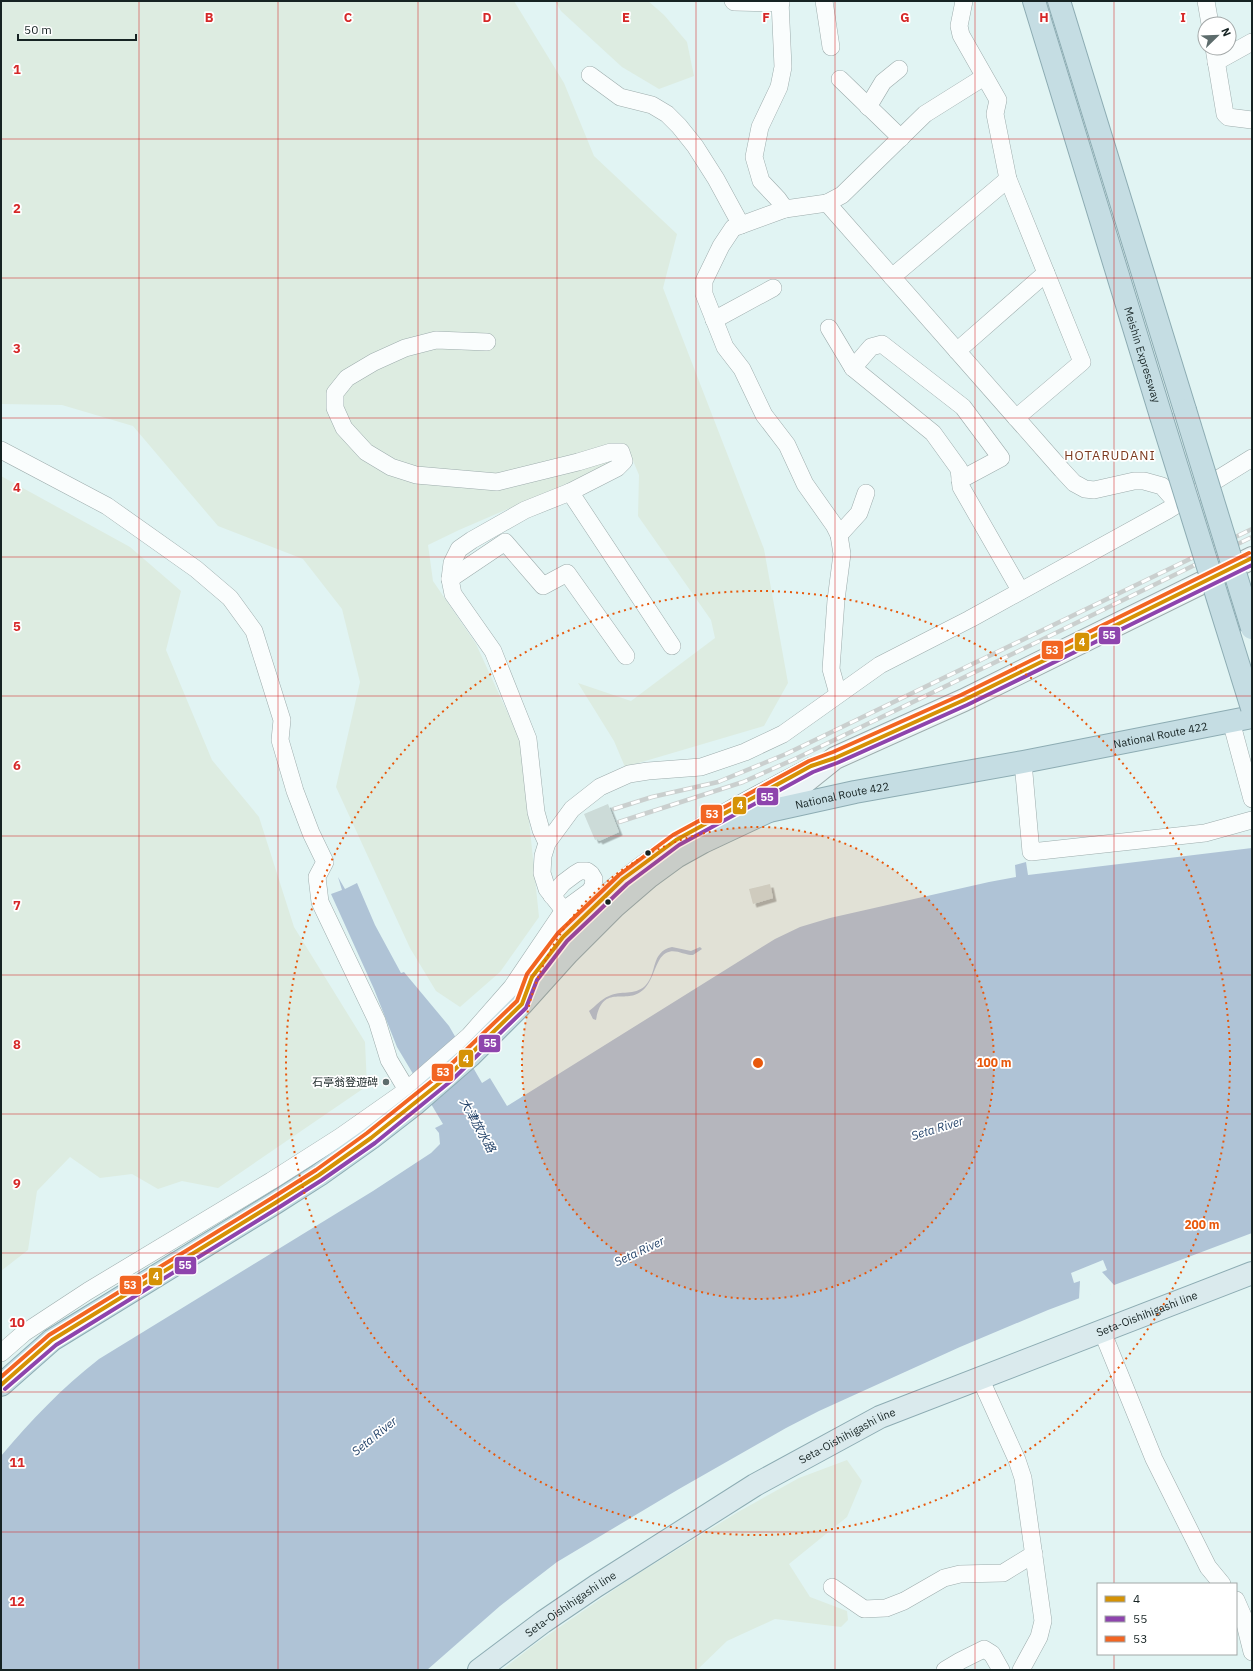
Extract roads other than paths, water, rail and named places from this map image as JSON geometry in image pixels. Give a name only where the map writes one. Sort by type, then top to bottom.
[{"type":"highway","name":"Meishin Expressway","points":[[1034,1],[1252,708]]},
{"type":"highway","points":[[1060,1],[1252,628]]},
{"type":"highway","name":"National Route 422","points":[[1,1386],[40,1349],[98,1310],[319,1175],[371,1138],[415,1097],[470,1056],[522,1004],[580,930],[614,907],[650,876],[676,857],[769,811],[855,792],[1023,762],[1252,717]]},
{"type":"main road","name":"Seta-Oishihigashi line","points":[[479,1670],[542,1622],[755,1485],[880,1417],[1252,1273]]},
{"type":"street","points":[[733,1],[780,2],[783,60],[779,87],[760,127],[754,157],[761,181],[785,209]]},
{"type":"street","points":[[824,1],[831,47]]},
{"type":"street","points":[[964,1],[959,26],[960,34],[998,100],[995,114],[1008,179],[1082,362],[1016,418]]},
{"type":"street","points":[[1206,1],[1209,16]]},
{"type":"street","points":[[1237,47],[1252,42]]},
{"type":"street","points":[[1215,56],[1225,114],[1228,117],[1252,120]]},
{"type":"street","points":[[868,107],[883,82],[899,69]]},
{"type":"street","points":[[590,75],[620,97],[652,105],[667,114],[695,146],[712,172],[741,225]]},
{"type":"street","points":[[838,694],[830,669],[842,554],[839,535],[834,525],[805,484],[787,445],[764,415],[742,369],[725,348],[704,294],[704,281],[721,246],[733,228],[785,209],[827,203],[842,195],[925,114],[984,77]]},
{"type":"street","points":[[840,79],[901,138]]},
{"type":"street","points":[[892,277],[1008,179]]},
{"type":"street","points":[[827,203],[1074,483],[1085,489],[1094,490],[1134,481],[1144,481],[1162,486],[1178,504]]},
{"type":"street","points":[[957,351],[1046,273]]},
{"type":"street","points":[[714,320],[773,288]]},
{"type":"street","points":[[829,328],[853,368],[933,432],[959,469],[961,486],[1020,590]]},
{"type":"street","points":[[487,342],[436,340],[405,348],[363,368],[347,378],[335,393],[335,408],[344,428],[366,452],[391,467],[416,475],[497,482],[578,462],[611,452],[622,452],[624,460],[617,468],[570,492],[525,510],[472,540],[459,549],[452,563],[450,579],[453,594],[493,651],[528,739],[536,812],[541,830],[547,843]]},
{"type":"street","points":[[853,368],[871,347],[882,344],[963,407],[1001,458],[960,480]]},
{"type":"street","points":[[1,450],[107,506],[196,569],[230,598],[254,631],[282,720],[280,740],[295,791],[311,832],[325,862],[317,877],[320,902],[377,1021],[389,1060],[415,1097]]},
{"type":"street","points":[[1251,561],[964,700],[835,758],[811,766],[676,840],[623,880],[580,930],[547,889],[542,873],[543,856],[547,843],[572,809],[600,787],[629,774],[648,770],[701,767],[745,752],[783,734],[880,664],[970,619],[1178,504],[1252,458]]},
{"type":"street","points":[[570,492],[672,646]]},
{"type":"street","points":[[839,535],[859,513],[866,493]]},
{"type":"street","points":[[450,579],[505,542],[543,586],[567,573],[626,656]]},
{"type":"street","points":[[1231,721],[1252,799]]},
{"type":"street","points":[[769,811],[835,758]]},
{"type":"street","points":[[1023,762],[1031,852],[1205,833],[1252,820]]},
{"type":"street","points":[[1,1353],[24,1333],[88,1291],[340,1137],[415,1097],[512,986],[564,910],[590,891],[593,886],[594,879],[587,871],[580,871],[563,883],[552,896]]},
{"type":"street","points":[[88,1291],[98,1310]]},
{"type":"street","points":[[1102,1331],[1154,1459],[1208,1567],[1221,1583]]},
{"type":"street","points":[[980,1378],[1021,1472],[1034,1554],[1043,1621],[1042,1629],[1021,1670]]},
{"type":"street","points":[[832,1587],[864,1609],[886,1608],[904,1601],[944,1578],[960,1574],[1003,1573],[1034,1554]]},
{"type":"street","points":[[1237,1602],[1243,1616],[1252,1652]]},
{"type":"street","points":[[945,1670],[960,1660],[984,1650],[992,1654],[1001,1670]]},
{"type":"water","points":[[1252,848],[1252,1233],[1048,1310],[960,1347],[819,1411],[786,1428],[679,1489],[557,1562],[500,1606],[427,1670],[1,1670],[1,1456],[47,1405],[99,1359],[373,1191],[431,1153],[440,1144],[439,1133],[435,1128],[443,1124],[397,1047],[374,989],[331,894],[342,890],[338,877],[345,889],[357,883],[375,925],[401,973],[404,972],[449,1026],[482,1083],[490,1078],[507,1106],[775,939],[800,927],[830,918],[1016,877],[1015,865],[1026,862],[1028,875]]},
{"type":"water","points":[[672,947],[691,951],[700,947],[702,949],[693,955],[676,951],[666,953],[659,960],[650,981],[643,990],[629,996],[609,998],[599,1008],[596,1020],[593,1019],[589,1011],[606,997],[618,993],[636,991],[645,986],[652,975],[660,953]]},
{"type":"railway","points":[[614,809],[652,797],[718,782],[786,754],[1252,529]]},
{"type":"railway","points":[[619,822],[743,782],[797,758],[1252,537]]},
{"type":"place","name":"石亭翁登遊碑","points":[[386,1082]]},
{"type":"district","name":"HOTARUDANI","points":[[1110,455]]},
{"type":"water label","name":"大津放水路","points":[[478,1125]]},
{"type":"water label","name":"Seta River","points":[[937,1128]]},
{"type":"water label","name":"Seta River","points":[[639,1251]]},
{"type":"water label","name":"Seta River","points":[[374,1436]]}]
